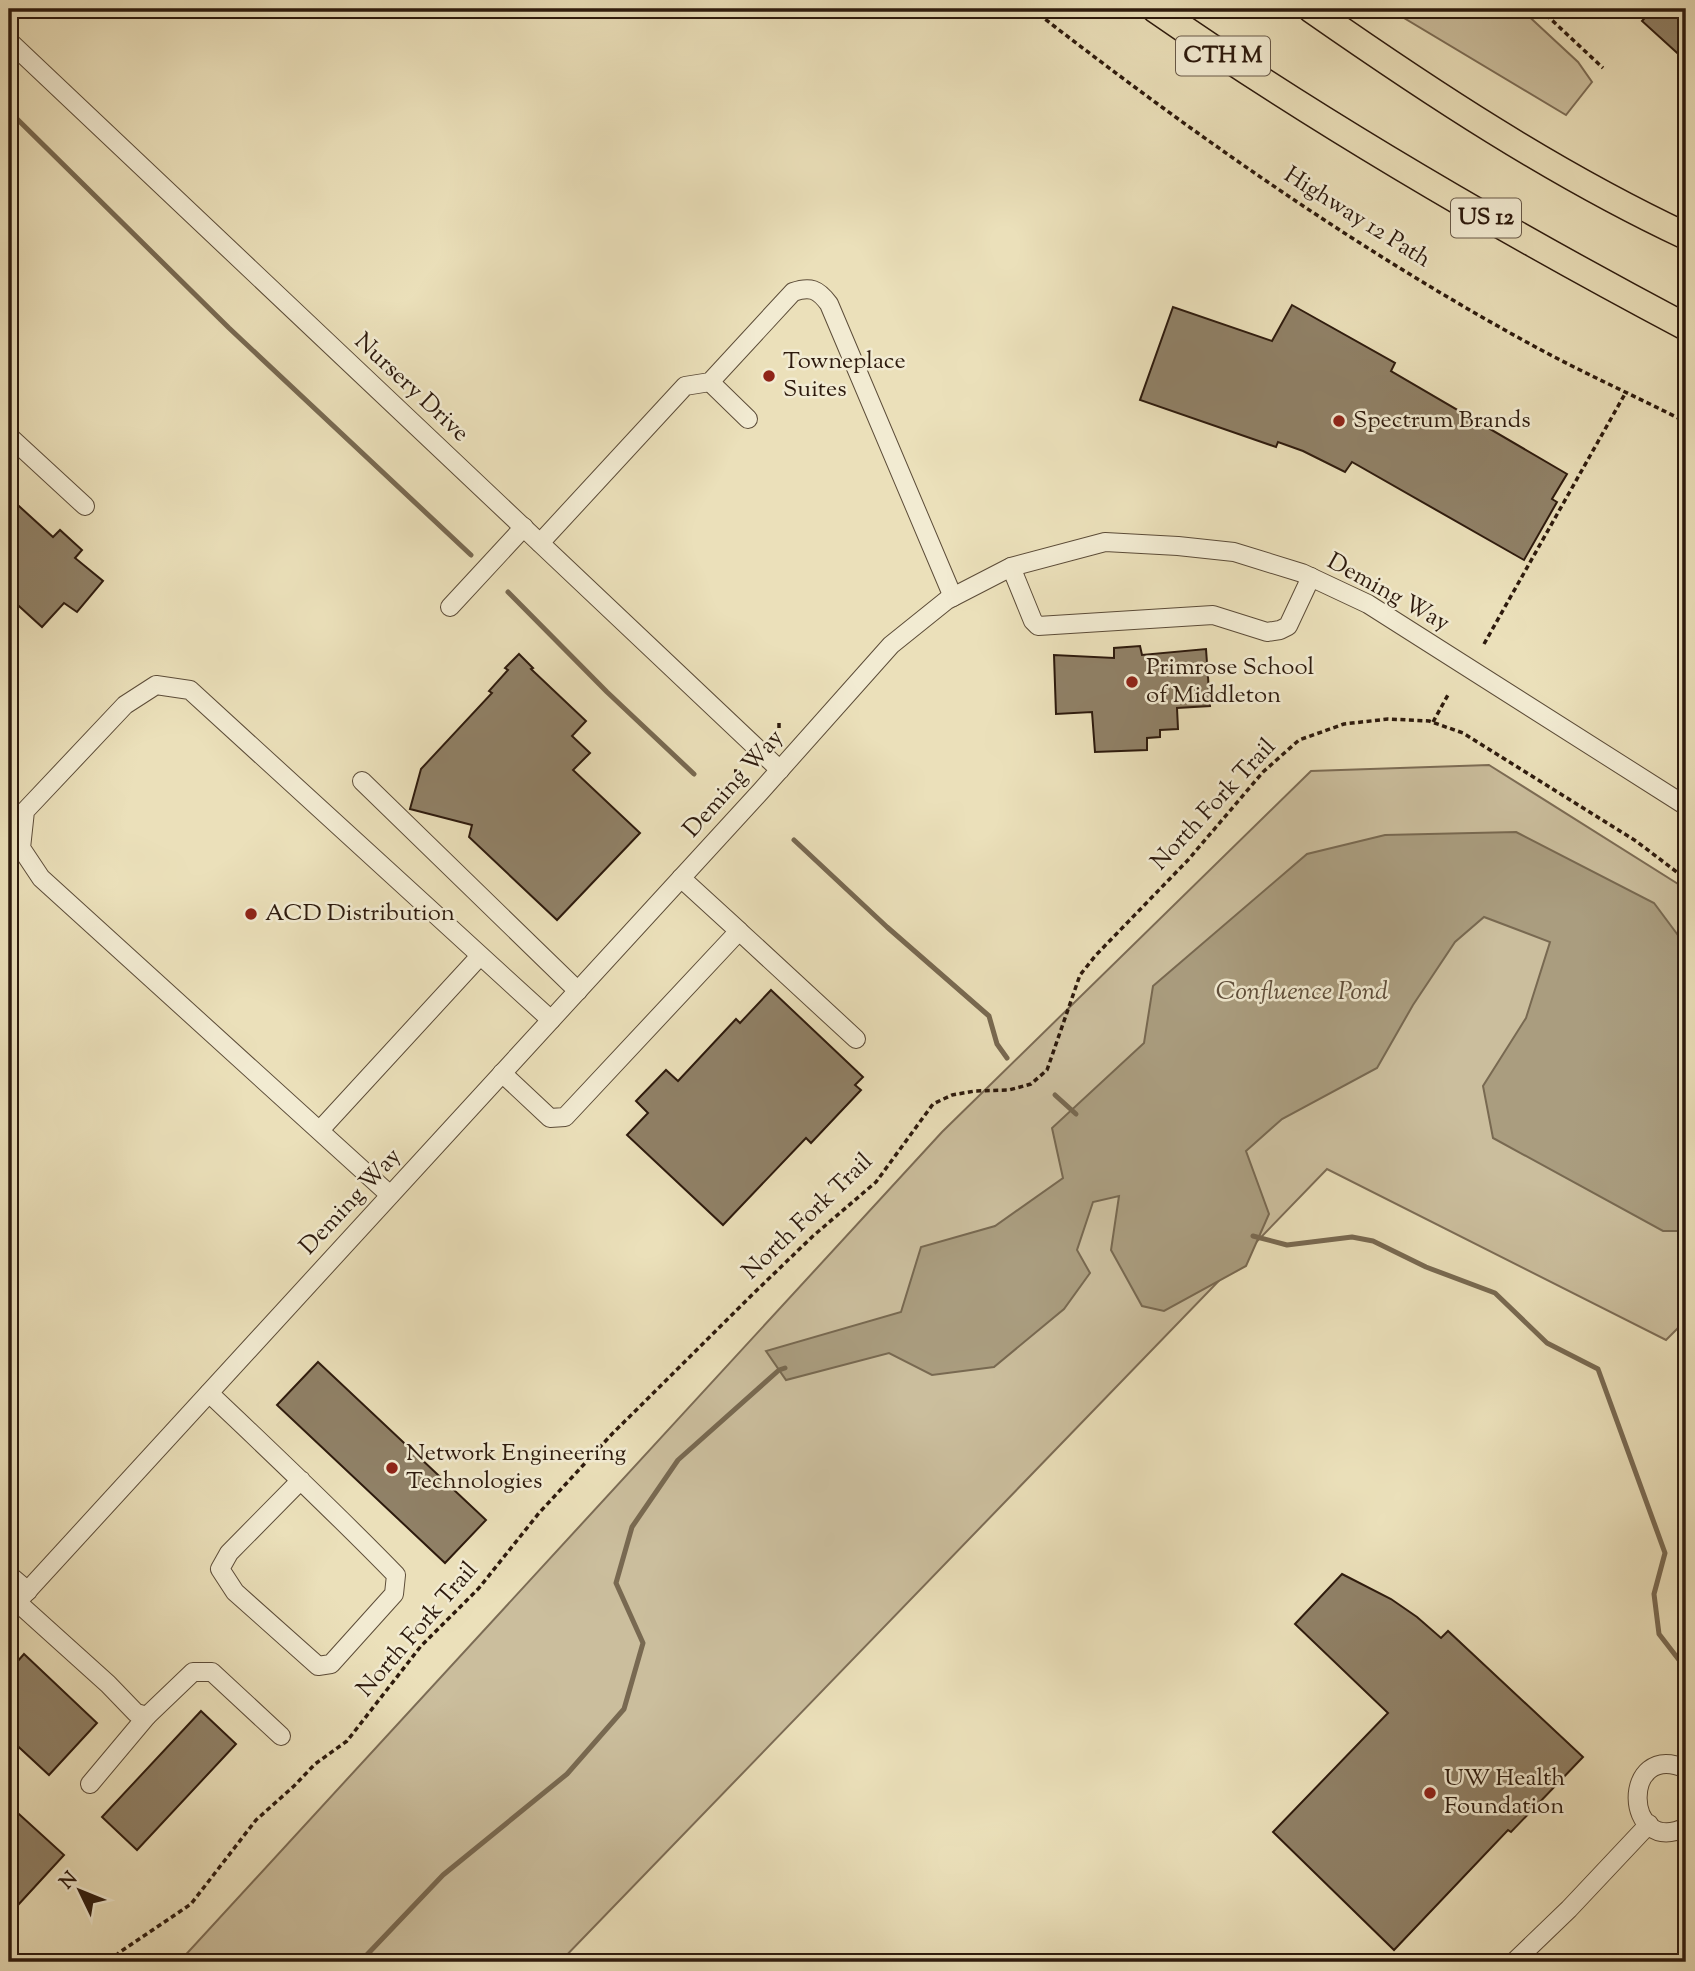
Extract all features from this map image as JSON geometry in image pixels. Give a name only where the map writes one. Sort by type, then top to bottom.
[{"type":"highway","name":"CTH M","points":[[1155,9],[1293,99]]},
{"type":"highway","name":"US 12","points":[[1178,9],[1293,99],[1398,167],[1554,257],[1686,327]]},
{"type":"highway","points":[[1311,9],[1368,49],[1492,128],[1570,175],[1686,236]]},
{"type":"street","name":"Nursery Drive","points":[[9,41],[780,769]]},
{"type":"street","points":[[540,543],[685,386],[710,382],[793,292],[805,288],[814,289],[822,294],[829,304],[953,597]]},
{"type":"street","points":[[710,382],[748,419]]},
{"type":"street","points":[[9,436],[85,506]]},
{"type":"street","points":[[450,607],[524,527]]},
{"type":"street","name":"Deming Way","points":[[18,1602],[891,645],[953,597],[1011,567],[1105,542],[1234,552],[1311,577],[1368,604],[1686,806]]},
{"type":"street","points":[[1011,567],[1033,621],[1038,626],[1213,615],[1267,632],[1280,631],[1288,626],[1311,577]]},
{"type":"street","points":[[390,1195],[41,878],[21,848],[25,811],[125,705],[156,685],[190,690],[551,1020]]},
{"type":"street","points":[[362,781],[578,991]]},
{"type":"street","points":[[681,878],[856,1039]]},
{"type":"street","points":[[502,1073],[550,1118],[565,1117],[738,931]]},
{"type":"street","points":[[320,1130],[480,956]]},
{"type":"street","points":[[209,1393],[301,1480],[396,1574],[394,1594],[331,1664],[318,1666],[235,1592],[220,1569],[229,1553],[301,1480]]},
{"type":"street","points":[[9,1575],[18,1602],[136,1713],[147,1716]]},
{"type":"street","points":[[90,1784],[147,1716],[193,1672],[212,1672],[281,1736]]},
{"type":"street","points":[[1686,1769],[1663,1765],[1644,1777],[1639,1784],[1636,1802],[1649,1824],[1665,1831],[1686,1827]]},
{"type":"street","points":[[1514,1962],[1569,1909],[1649,1824]]},
{"type":"path","name":"Highway 12 Path","points":[[1032,9],[1124,80],[1258,176],[1483,317],[1545,352],[1686,422]]},
{"type":"path","points":[[1540,9],[1603,68]]},
{"type":"path","points":[[1484,644],[1626,392]]},
{"type":"path","points":[[1433,722],[1449,693]]},
{"type":"path","name":"North Fork Trail","points":[[109,1962],[191,1903],[256,1820],[315,1764],[347,1741],[421,1646],[479,1588],[548,1503],[612,1434],[775,1272],[876,1182],[933,1104],[952,1095],[1009,1090],[1031,1084],[1047,1070],[1080,975],[1096,954],[1188,860],[1263,772],[1299,740],[1344,723],[1388,719],[1433,722],[1463,733],[1636,841],[1686,879]]},
{"type":"path","points":[[779,723],[779,729]]},
{"type":"path","points":[[734,771],[741,771]]},
{"type":"path","points":[[1686,1390],[1686,1447]]},
{"type":"shaded area","points":[[1389,9],[1521,9],[1578,62],[1592,82],[1566,115]]},
{"type":"shaded area","points":[[1489,765],[1686,889],[1686,1320],[1666,1340],[1327,1169],[560,1962],[179,1962],[942,1132],[1311,771]]},
{"type":"water","name":"Confluence Pond","points":[[1516,832],[1654,903],[1686,946],[1686,1231],[1663,1231],[1493,1138],[1483,1086],[1526,1018],[1550,942],[1484,917],[1455,942],[1413,1005],[1377,1068],[1282,1119],[1246,1151],[1269,1214],[1246,1266],[1164,1311],[1142,1306],[1111,1250],[1119,1196],[1093,1202],[1077,1250],[1090,1273],[1064,1309],[994,1367],[932,1375],[889,1353],[786,1380],[766,1351],[901,1312],[921,1247],[995,1226],[1063,1178],[1052,1128],[1144,1043],[1153,986],[1307,854],[1385,835]]},
{"type":"building","points":[[1653,9],[1686,9],[1686,61],[1642,21]]},
{"type":"building","name":"Spectrum Brands","points":[[1292,305],[1395,363],[1391,371],[1567,474],[1552,499],[1557,502],[1524,560],[1352,462],[1345,472],[1278,442],[1276,447],[1140,400],[1173,307],[1272,341]]},
{"type":"building","points":[[9,497],[53,537],[60,530],[82,550],[75,558],[103,581],[77,612],[64,603],[42,627],[9,597]]},
{"type":"building","name":"Primrose School of Middleton","points":[[1140,646],[1142,655],[1206,649],[1210,706],[1177,708],[1178,729],[1160,730],[1160,737],[1147,738],[1147,750],[1095,752],[1092,712],[1056,714],[1054,655],[1114,658],[1114,648]]},
{"type":"building","points":[[519,654],[533,668],[531,669],[586,721],[572,736],[590,753],[573,770],[640,833],[557,920],[469,837],[472,825],[410,809],[421,769],[492,693],[489,691]]},
{"type":"building","points":[[771,990],[863,1077],[855,1085],[861,1090],[811,1143],[806,1138],[723,1225],[627,1135],[648,1113],[636,1101],[666,1070],[678,1081],[736,1019],[740,1023]]},
{"type":"building","points":[[318,1362],[486,1520],[445,1563],[277,1405]]},
{"type":"building","name":"UW Health Foundation","points":[[1342,1574],[1391,1599],[1441,1638],[1448,1631],[1583,1757],[1511,1832],[1508,1830],[1394,1950],[1273,1832],[1388,1713],[1295,1624]]},
{"type":"building","points":[[24,1654],[97,1723],[49,1775],[9,1738],[9,1671]]},
{"type":"building","points":[[201,1711],[236,1744],[137,1850],[102,1817]]},
{"type":"building","points":[[9,1805],[64,1855],[18,1905],[9,1897]]},
{"type":"waterway","points":[[9,111],[229,328],[471,555]]},
{"type":"waterway","points":[[508,592],[607,692],[694,774]]},
{"type":"waterway","points":[[794,840],[887,927],[989,1016],[997,1044],[1007,1058]]},
{"type":"waterway","points":[[1055,1095],[1076,1114]]},
{"type":"waterway","points":[[1253,1236],[1287,1245],[1352,1237],[1373,1241],[1426,1267],[1495,1293],[1547,1343],[1598,1369],[1665,1553],[1654,1594],[1659,1634],[1686,1669]]},
{"type":"waterway","points":[[360,1962],[443,1875],[567,1774],[624,1709],[643,1643],[616,1583],[632,1527],[678,1460],[779,1370],[785,1368]]},
{"type":"place","name":"Towneplace Suites","points":[[769,376]]},
{"type":"place","name":"Spectrum Brands","points":[[1339,421]]},
{"type":"place","name":"Primrose School of Middleton","points":[[1132,682]]},
{"type":"place","name":"ACD Distribution","points":[[251,914]]},
{"type":"place","name":"Network Engineering Technologies","points":[[392,1468]]},
{"type":"place","name":"UW Health Foundation","points":[[1430,1793]]}]
